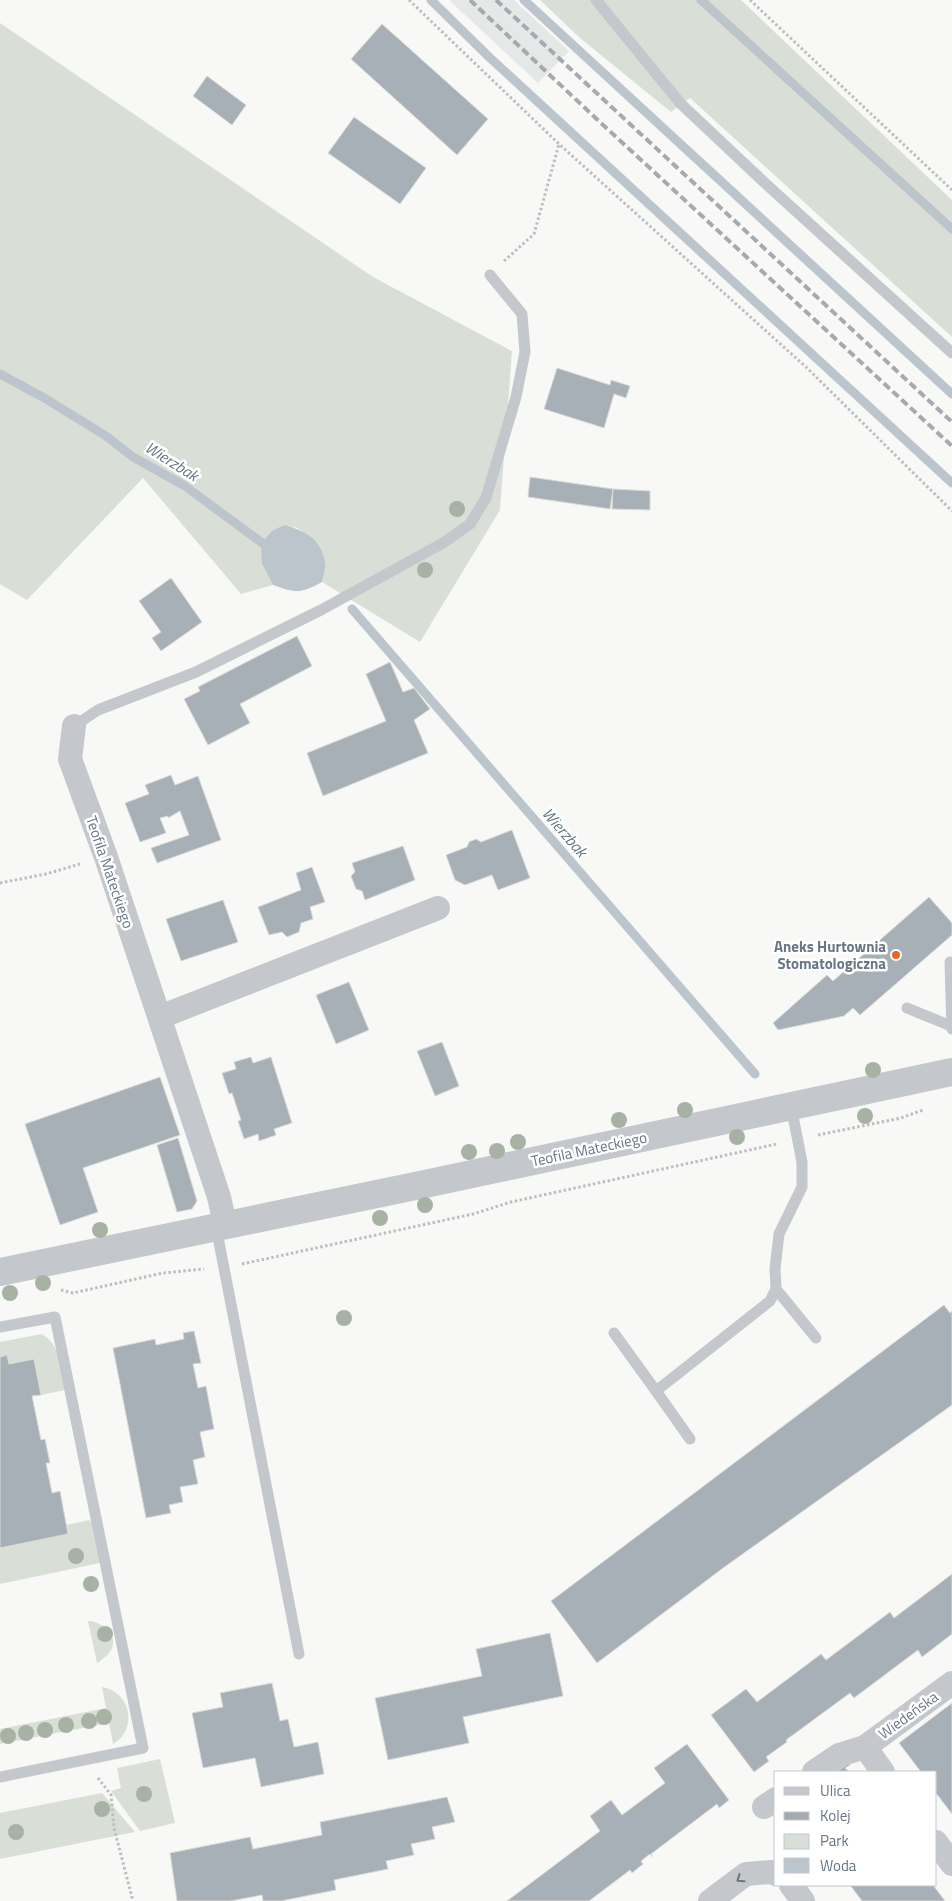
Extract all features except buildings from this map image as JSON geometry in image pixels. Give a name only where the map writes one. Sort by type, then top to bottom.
[{"type":"street","name":"Teofila Mateckiego","points":[[74,726],[70,759],[106,857],[219,1197],[220,1226]]},
{"type":"street","points":[[160,1017],[438,908]]},
{"type":"street","name":"Teofila Mateckiego","points":[[0,1272],[952,1072]]},
{"type":"street","name":"Wiedeńska","points":[[816,1771],[840,1755],[865,1747],[952,1683]]},
{"type":"street","name":"Wiedeńska","points":[[865,1747],[882,1771]]},
{"type":"street","points":[[937,1843],[952,1864]]},
{"type":"street","points":[[710,1901],[746,1874],[774,1873]]},
{"type":"street","points":[[792,1886],[803,1901]]},
{"type":"lane","points":[[596,0],[681,104],[952,353]]},
{"type":"lane","points":[[74,726],[98,710],[196,672],[321,610],[443,544],[470,524],[486,498],[516,397],[525,352],[522,314],[490,274]]},
{"type":"lane","points":[[908,1008],[952,1027],[950,962]]},
{"type":"lane","points":[[656,1391],[770,1301],[776,1289],[779,1234],[802,1187],[802,1162],[791,1106]]},
{"type":"lane","points":[[220,1226],[225,1267],[299,1654]]},
{"type":"lane","points":[[776,1289],[816,1338]]},
{"type":"lane","points":[[0,1327],[55,1317],[143,1748],[0,1777]]},
{"type":"lane","points":[[614,1333],[690,1438]]},
{"type":"path","points":[[408,0],[559,144],[807,368],[952,511]]},
{"type":"path","points":[[750,0],[952,190]]},
{"type":"path","points":[[490,274],[534,234],[559,144]]},
{"type":"path","points":[[0,883],[46,874],[106,857]]},
{"type":"path","points":[[61,1290],[73,1293],[163,1273],[225,1267],[473,1214],[512,1202],[901,1118],[926,1108]]},
{"type":"path","points":[[85,1760],[111,1795],[114,1828],[133,1901]]},
{"type":"shaded area","points":[[449,0],[514,0],[569,51],[538,83]]},
{"type":"green space","points":[[540,0],[741,0],[952,200],[952,337],[690,98],[671,112],[580,38]]},
{"type":"green space","points":[[0,23],[373,277],[512,351],[500,510],[420,642],[322,582],[325,563],[305,533],[292,527],[273,530],[262,564],[273,585],[241,594],[143,478],[27,600],[0,584]]},
{"type":"green space","points":[[42,1334],[57,1351],[65,1390],[41,1395],[34,1359],[9,1364],[7,1355],[0,1357],[0,1342]]},
{"type":"green space","points":[[89,1520],[92,1523],[100,1563],[0,1584],[0,1548],[68,1534],[67,1525]]},
{"type":"green space","points":[[88,1621],[101,1625],[109,1631],[113,1639],[111,1650],[97,1663]]},
{"type":"green space","points":[[102,1687],[112,1690],[119,1695],[128,1711],[126,1729],[113,1744],[109,1723],[0,1744],[0,1729],[106,1708]]},
{"type":"green space","points":[[160,1759],[175,1823],[140,1831],[111,1791],[121,1788],[117,1768]]},
{"type":"green space","points":[[102,1793],[135,1832],[0,1859],[0,1813]]},
{"type":"water","points":[[285,525],[306,533],[316,542],[323,555],[325,570],[322,582],[309,589],[293,591],[273,585],[262,564],[261,543],[273,530]]},
{"type":"waterway","points":[[431,0],[488,56],[952,483]]},
{"type":"waterway","points":[[524,0],[952,394]]},
{"type":"waterway","points":[[701,0],[952,229]]},
{"type":"waterway","name":"Wierzbak","points":[[0,374],[46,399],[106,436],[133,457],[185,486],[269,548]]},
{"type":"waterway","name":"Wierzbak","points":[[352,609],[755,1074]]},
{"type":"railway","points":[[470,0],[952,446]]},
{"type":"railway","points":[[496,0],[952,422]]},
{"type":"place","name":"Aneks Hurtownia Stomatologiczna","points":[[896,955]]}]
